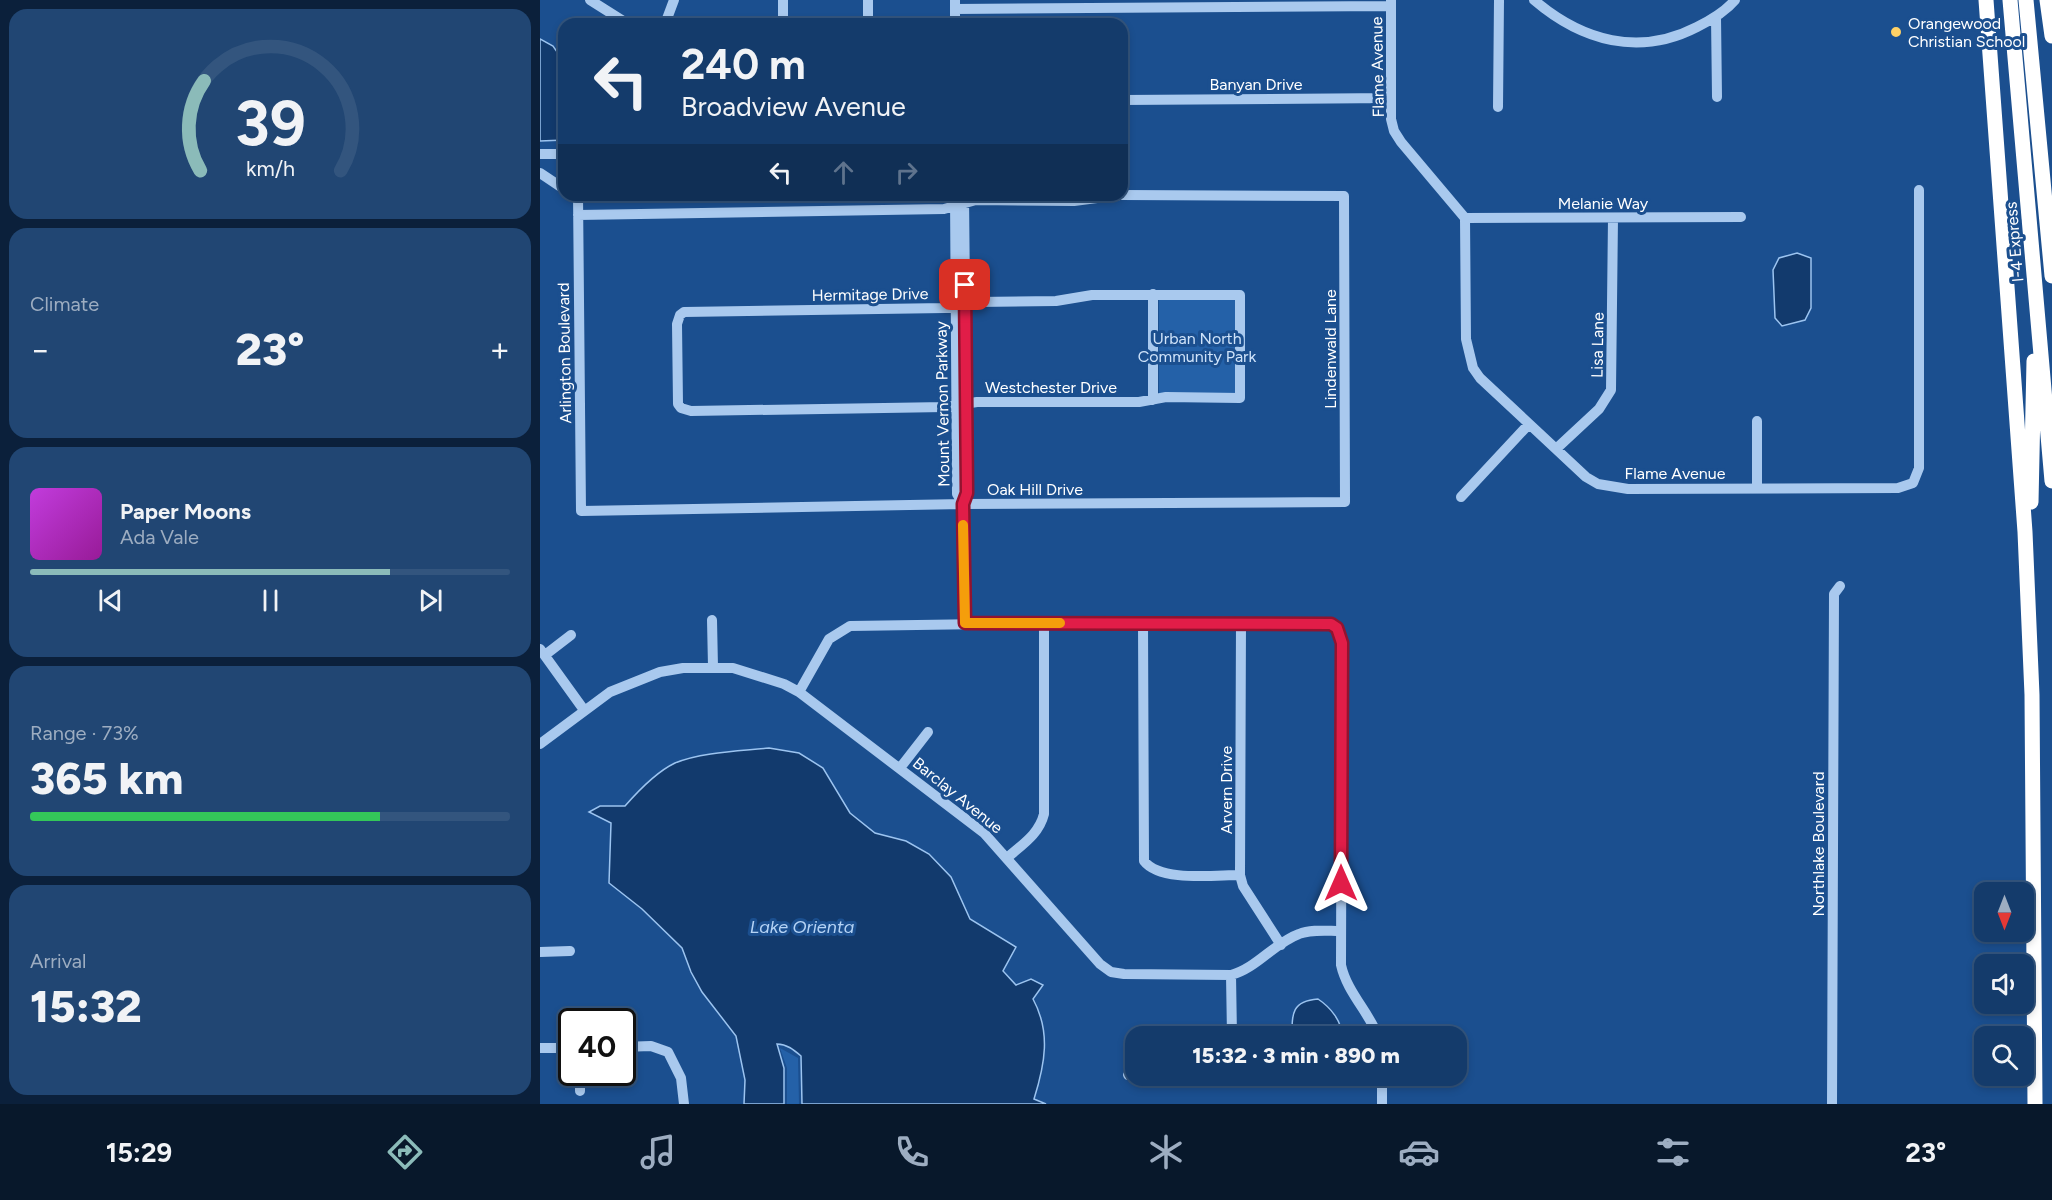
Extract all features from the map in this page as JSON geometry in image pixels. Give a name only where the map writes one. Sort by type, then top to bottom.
[{"type":"highway","points":[[1986,0],[2025,532],[2032,695],[2035,1104]]},
{"type":"highway","name":"I-4 Express","points":[[2010,0],[2052,480]]},
{"type":"highway","points":[[2026,0],[2052,276]]},
{"type":"highway","points":[[2047,0],[2052,36]]},
{"type":"highway","points":[[2025,532],[2033,491],[2035,274]]},
{"type":"street","points":[[590,0],[618,18]]},
{"type":"street","points":[[667,18],[674,0]]},
{"type":"street","points":[[783,0],[783,18]]},
{"type":"street","points":[[868,0],[868,18]]},
{"type":"street","points":[[1498,106],[1499,0]]},
{"type":"street","points":[[1534,0],[1558,19],[1577,30],[1601,39],[1622,43],[1662,41],[1683,34],[1716,17],[1735,0]]},
{"type":"street","points":[[955,5],[1391,3]]},
{"type":"street","name":"Flame Avenue","points":[[1391,3],[1391,98],[1394,131],[1465,218],[1468,354],[1480,378],[1529,424],[1586,477],[1610,487],[1898,488],[1913,483],[1917,477],[1919,190]]},
{"type":"street","points":[[1716,17],[1717,98]]},
{"type":"street","name":"Banyan Drive","points":[[1128,100],[1391,98]]},
{"type":"street","points":[[540,154],[558,154]]},
{"type":"street","points":[[540,173],[558,185]]},
{"type":"street","name":"Lindenwald Lane","points":[[1128,195],[1344,196],[1345,502]]},
{"type":"street","points":[[578,205],[944,209],[961,202]]},
{"type":"street","name":"Mount Vernon Parkway","points":[[961,202],[961,405],[967,493],[963,504],[965,623]]},
{"type":"street","name":"Arlington Boulevard","points":[[578,205],[581,511]]},
{"type":"street","name":"Melanie Way","points":[[1465,218],[1741,217]]},
{"type":"street","name":"Lisa Lane","points":[[1556,449],[1599,409],[1611,390],[1613,218]]},
{"type":"street","points":[[1153,294],[1153,400]]},
{"type":"street","name":"Hermitage Drive","points":[[681,408],[678,404],[677,324],[680,315],[691,311],[961,306],[976,302],[1036,302],[1092,295],[1240,295],[1240,398]]},
{"type":"street","name":"Westchester Drive","points":[[681,408],[691,411],[1240,398]]},
{"type":"street","points":[[1757,421],[1757,488]]},
{"type":"street","points":[[1461,497],[1529,424]]},
{"type":"street","name":"Oak Hill Drive","points":[[581,511],[963,504],[1345,502]]},
{"type":"street","name":"Northlake Boulevard","points":[[1832,1104],[1837,694],[1834,594],[1840,586]]},
{"type":"street","points":[[712,620],[713,667]]},
{"type":"street","points":[[799,692],[829,639],[840,630],[850,626],[965,623],[1322,622],[1337,628],[1342,643],[1341,965],[1344,979],[1368,1012],[1374,1026]]},
{"type":"street","points":[[1008,857],[1035,834],[1044,814],[1044,623]]},
{"type":"street","points":[[1143,623],[1142,854],[1149,868],[1163,874],[1240,875]]},
{"type":"street","name":"Arvern Drive","points":[[1241,623],[1240,875],[1243,886],[1281,945]]},
{"type":"street","points":[[571,635],[543,652],[584,710]]},
{"type":"street","name":"Barclay Avenue","points":[[540,744],[610,692],[660,672],[713,667],[756,673],[799,692],[984,832],[1100,964],[1111,972],[1231,975],[1240,973],[1296,934],[1307,931],[1341,931]]},
{"type":"street","points":[[900,768],[928,732]]},
{"type":"street","points":[[540,952],[570,951]]},
{"type":"street","points":[[1231,975],[1232,1026]]},
{"type":"street","points":[[636,1047],[651,1046],[668,1052],[681,1078],[684,1104]]},
{"type":"street","points":[[540,1048],[558,1048]]},
{"type":"street","points":[[580,1086],[580,1091]]},
{"type":"street","points":[[1382,1086],[1382,1104]]},
{"type":"green space","name":"Urban North Community Park","points":[[1159,300],[1235,300],[1235,394],[1159,394]]},
{"type":"green space","points":[[780,1048],[798,1058],[799,1104],[787,1104],[787,1068]]},
{"type":"water","points":[[540,39],[553,46],[558,53],[558,140],[540,141]]},
{"type":"water","points":[[1797,253],[1811,258],[1811,308],[1805,320],[1782,326],[1775,318],[1773,270],[1779,258]]},
{"type":"water","name":"Lake Orienta","points":[[769,748],[799,753],[823,768],[850,813],[875,833],[906,841],[929,854],[951,877],[970,919],[1016,947],[1003,971],[1016,985],[1031,979],[1043,985],[1033,999],[1039,1011],[1044,1036],[1043,1061],[1034,1099],[1046,1104],[802,1104],[801,1056],[787,1046],[777,1044],[784,1068],[784,1104],[744,1104],[745,1080],[736,1036],[702,992],[682,948],[642,909],[609,883],[611,823],[589,812],[600,806],[625,806],[655,776],[685,759],[709,754]]},
{"type":"water","points":[[1318,999],[1327,1006],[1340,1026],[1292,1026],[1295,1010],[1303,1002]]},
{"type":"slow traffic","points":[[963,525],[965,623],[1060,623]]},
{"type":"place","name":"Orangewood Christian School","points":[[1896,32]]},
{"type":"route","points":[[965,285],[967,493],[963,504],[965,623],[1322,622],[1337,628],[1342,643],[1341,883]]}]
